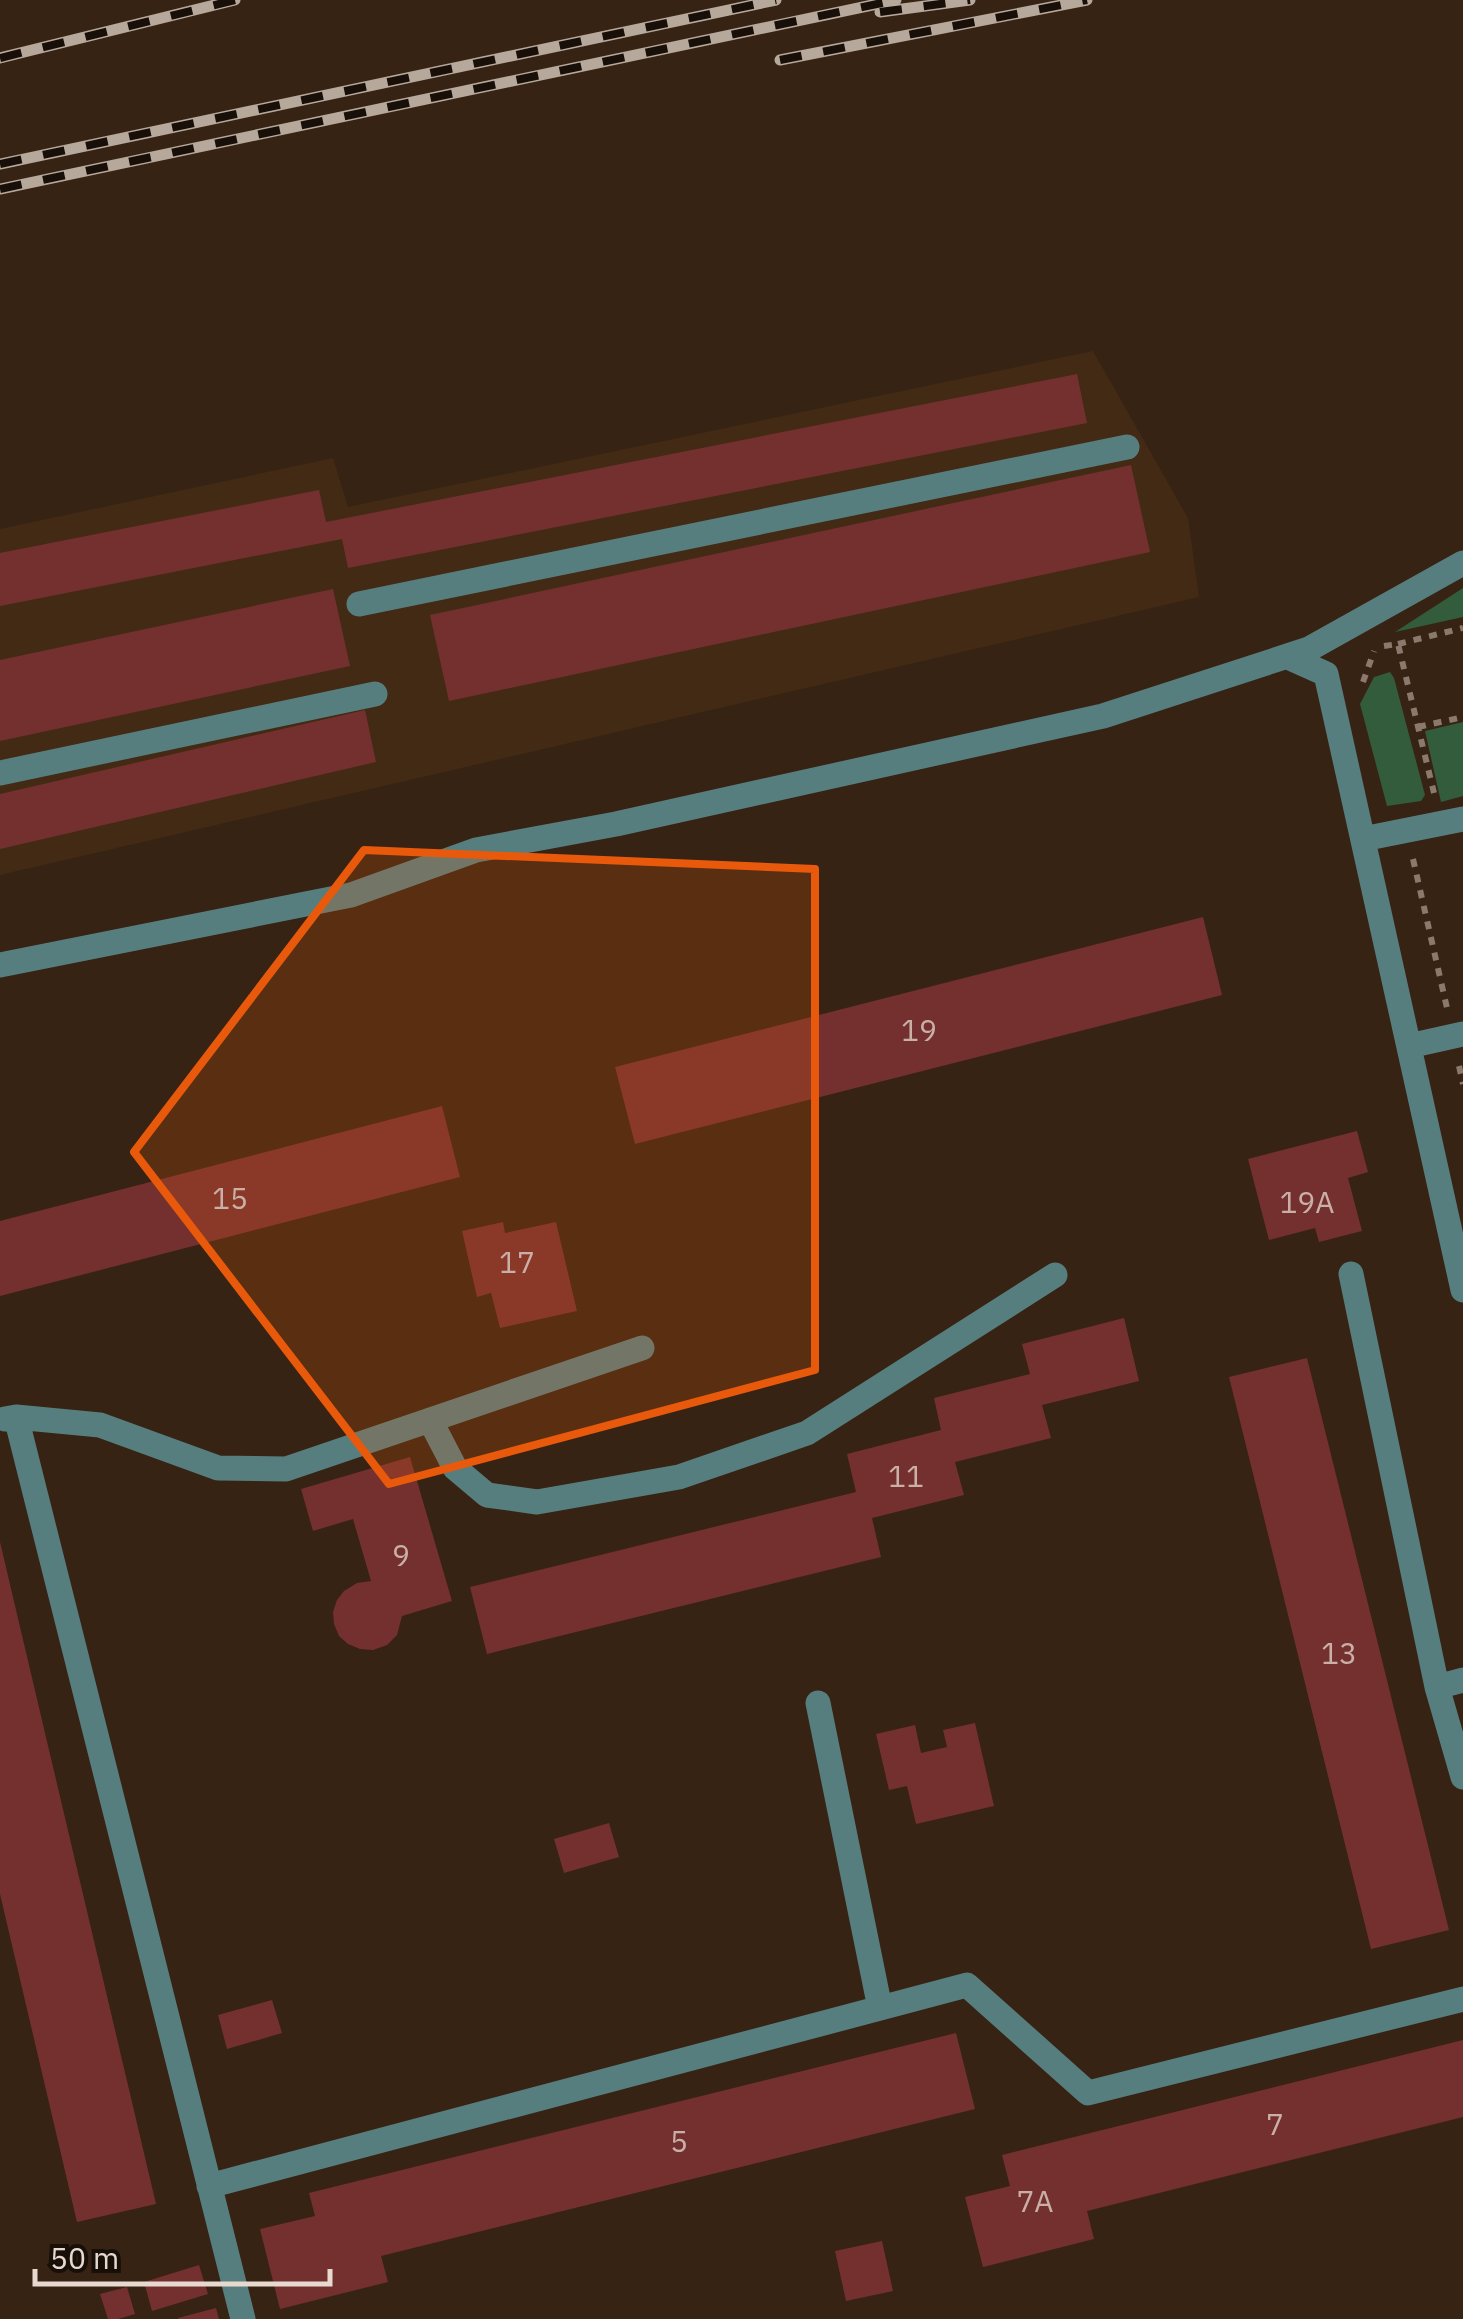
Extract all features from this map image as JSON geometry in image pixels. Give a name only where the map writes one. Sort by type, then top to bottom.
[{"type":"street","points":[[359,604],[1127,447]]},
{"type":"street","points":[[0,965],[351,895],[476,850],[616,824],[1103,716],[1309,650],[1463,563]]},
{"type":"street","points":[[1288,656],[1326,674],[1463,1290]]},
{"type":"street","points":[[0,774],[374,694]]},
{"type":"street","points":[[1362,840],[1463,819]]},
{"type":"street","points":[[1409,1046],[1463,1034]]},
{"type":"street","points":[[1350,1274],[1437,1687],[1463,1777]]},
{"type":"street","points":[[430,1420],[454,1468],[487,1495],[536,1502],[679,1477],[807,1434],[1055,1275]]},
{"type":"street","points":[[243,2319],[8,1419],[100,1425],[218,1468],[286,1470],[642,1348]]},
{"type":"street","points":[[1437,1687],[1463,1680]]},
{"type":"street","points":[[818,1703],[880,2008]]},
{"type":"street","points":[[209,2186],[966,1985],[1088,2093],[1463,1998]]},
{"type":"path","points":[[1398,644],[1463,628]]},
{"type":"path","points":[[1418,727],[1463,717]]},
{"type":"path","points":[[1463,1069],[1458,1064],[1463,1084]]},
{"type":"highlighted area","points":[[364,850],[815,869],[815,1370],[389,1484],[134,1152]]},
{"type":"shaded area","points":[[1093,351],[1188,518],[1199,597],[0,875],[0,529],[333,458],[348,507]]},
{"type":"green space","points":[[1463,588],[1463,617],[1395,632]]},
{"type":"green space","points":[[1390,672],[1425,795],[1421,801],[1387,806],[1360,704],[1374,677]]},
{"type":"green space","points":[[1463,722],[1463,796],[1441,802],[1425,731]]},
{"type":"building","points":[[1077,374],[1087,423],[348,568],[342,539],[0,606],[0,553],[319,490],[326,522]]},
{"type":"building","points":[[1131,465],[1150,552],[449,701],[430,615]]},
{"type":"building","points":[[333,589],[350,666],[0,741],[0,660]]},
{"type":"building","points":[[365,710],[376,762],[0,849],[0,794]]},
{"type":"building","points":[[1203,917],[1222,995],[635,1144],[615,1067]]},
{"type":"building","points":[[442,1106],[460,1177],[0,1296],[0,1221]]},
{"type":"building","points":[[1357,1131],[1368,1172],[1348,1178],[1362,1231],[1319,1242],[1315,1228],[1269,1240],[1248,1159]]},
{"type":"building","points":[[503,1222],[505,1233],[556,1222],[577,1311],[500,1328],[491,1293],[477,1297],[462,1231]]},
{"type":"building","points":[[1124,1318],[1139,1381],[1042,1405],[1051,1438],[955,1462],[964,1495],[872,1518],[881,1557],[487,1654],[470,1587],[856,1492],[847,1454],[941,1430],[934,1398],[1030,1374],[1022,1344]]},
{"type":"building","points":[[1307,1358],[1449,1930],[1371,1949],[1229,1377]]},
{"type":"building","points":[[410,1457],[452,1601],[402,1616],[397,1635],[387,1645],[360,1649],[339,1636],[333,1612],[344,1591],[371,1581],[353,1519],[313,1531],[301,1489]]},
{"type":"building","points":[[0,1542],[156,2204],[77,2222],[0,1894]]},
{"type":"building","points":[[975,1723],[994,1806],[916,1824],[907,1786],[889,1790],[876,1734],[915,1725],[921,1753],[947,1747],[943,1730]]},
{"type":"building","points":[[609,1823],[619,1857],[564,1873],[554,1839]]},
{"type":"building","points":[[272,2000],[282,2033],[227,2049],[218,2015]]},
{"type":"building","points":[[956,2033],[975,2109],[381,2256],[388,2282],[280,2309],[260,2229],[315,2216],[309,2193]]},
{"type":"building","points":[[1463,2040],[1463,2117],[1087,2211],[1094,2239],[983,2267],[965,2197],[1010,2186],[1002,2155]]},
{"type":"building","points":[[882,2241],[893,2291],[846,2301],[835,2251]]},
{"type":"building","points":[[199,2265],[208,2294],[152,2311],[144,2282]]},
{"type":"building","points":[[127,2287],[135,2314],[108,2319],[100,2294]]},
{"type":"building","points":[[216,2308],[219,2319],[178,2319],[178,2318]]},
{"type":"railway","points":[[0,58],[235,0]]},
{"type":"railway","points":[[0,164],[776,0]]},
{"type":"railway","points":[[0,189],[896,0]]},
{"type":"railway","points":[[880,12],[970,0]]},
{"type":"railway","points":[[780,60],[1087,0]]}]
